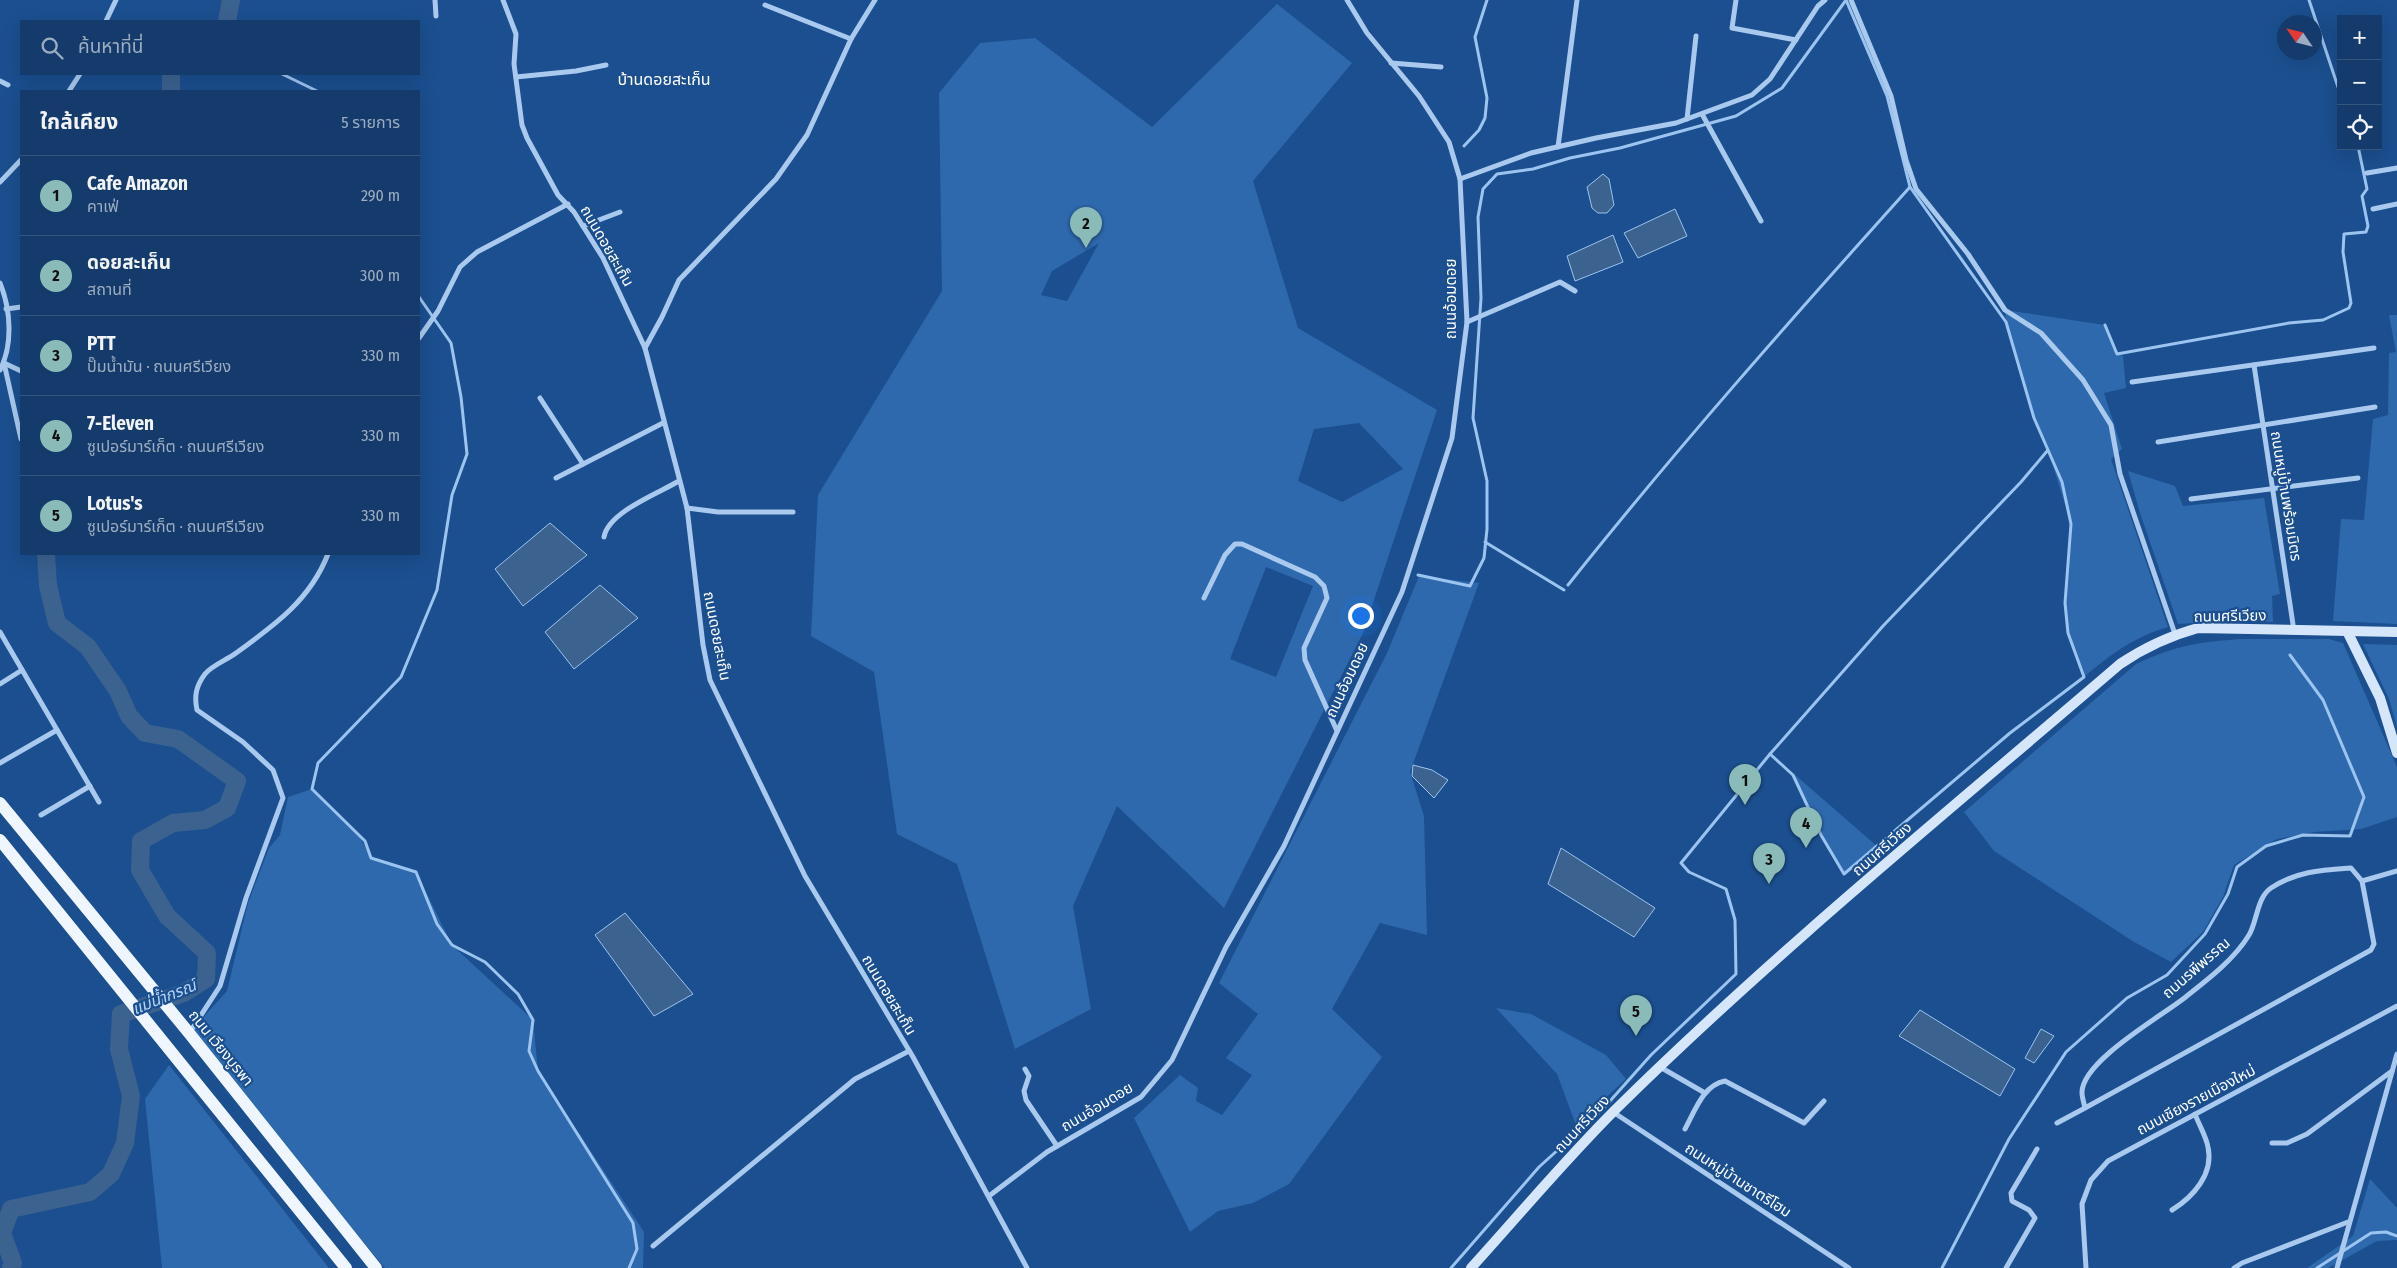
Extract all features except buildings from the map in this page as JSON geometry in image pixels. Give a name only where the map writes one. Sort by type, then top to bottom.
[{"type":"main road","name":"ถนนศรีเวียง","points":[[1471,1268],[1613,1112],[1767,966],[2120,664],[2146,647],[2175,634],[2198,628],[2397,632]]},
{"type":"main road","points":[[2347,631],[2380,698],[2397,753]]},
{"type":"main road","name":"ถนน เวียงบูรพา","points":[[0,803],[189,1033],[376,1268]]},
{"type":"main road","points":[[0,840],[346,1268]]},
{"type":"street","points":[[106,20],[116,0]]},
{"type":"street","points":[[436,0],[434,4],[436,16]]},
{"type":"street","name":"ถนนดอยสะเก็น","points":[[503,0],[516,34],[516,78],[522,125],[527,138],[554,189],[568,204],[583,226],[618,287],[644,348],[687,508],[703,645],[710,680],[805,876],[909,1051],[1028,1268]]},
{"type":"street","points":[[644,348],[662,317],[679,280],[776,178],[807,135],[851,39],[875,0]]},
{"type":"street","name":"ถนนอ้อมดอย","points":[[989,1196],[1057,1146],[1142,1097],[1172,1060],[1226,947],[1284,846],[1402,592],[1452,438],[1467,322],[1460,179],[1449,142],[1418,96],[1367,33],[1346,0]]},
{"type":"street","points":[[1558,146],[1577,0]]},
{"type":"street","points":[[1736,0],[1732,28],[1796,40]]},
{"type":"street","points":[[1460,179],[1531,153],[1687,119],[1752,95],[1770,79],[1825,0]]},
{"type":"street","points":[[1851,0],[1891,96],[1906,160],[1916,189],[1968,254],[2005,310],[2041,333],[2083,380],[2111,425],[2120,474],[2175,634]]},
{"type":"street","points":[[765,5],[851,39]]},
{"type":"street","points":[[1687,119],[1696,36]]},
{"type":"street","points":[[1391,63],[1441,67]]},
{"type":"street","points":[[516,78],[576,72],[606,65]]},
{"type":"street","points":[[70,90],[79,75]]},
{"type":"street","points":[[0,82],[8,85]]},
{"type":"street","points":[[1702,114],[1761,221]]},
{"type":"street","points":[[0,182],[20,161]]},
{"type":"street","points":[[2367,173],[2397,168]]},
{"type":"street","points":[[420,337],[438,311],[460,267],[477,252],[568,204]]},
{"type":"street","points":[[2373,209],[2397,204]]},
{"type":"street","points":[[583,226],[620,212]]},
{"type":"street","points":[[1467,322],[1560,282],[1575,291]]},
{"type":"street","points":[[0,284],[10,336],[4,362],[0,370]]},
{"type":"street","points":[[6,309],[20,307]]},
{"type":"street","points":[[2132,382],[2374,348]]},
{"type":"street","points":[[4,362],[20,370]]},
{"type":"street","points":[[4,362],[20,434]]},
{"type":"street","name":"ถนนหมู่บ้านพร้อมมิตร","points":[[2254,365],[2294,631]]},
{"type":"street","points":[[540,398],[583,464]]},
{"type":"street","points":[[2158,442],[2375,408]]},
{"type":"street","points":[[556,478],[663,423]]},
{"type":"street","points":[[2191,499],[2358,478]]},
{"type":"street","points":[[604,537],[607,526],[619,515],[679,482]]},
{"type":"street","points":[[687,508],[718,512],[793,512]]},
{"type":"street","points":[[1204,598],[1225,555],[1235,544],[1242,544],[1315,577],[1324,586],[1327,598],[1304,648],[1305,660],[1337,731]]},
{"type":"street","points":[[189,1033],[220,986],[246,898],[279,814],[282,798],[274,770],[243,742],[197,710],[196,686],[206,672],[235,654],[287,614],[308,593],[327,555]]},
{"type":"street","points":[[0,632],[99,802]]},
{"type":"street","points":[[0,684],[22,670]]},
{"type":"street","points":[[0,763],[58,730]]},
{"type":"street","points":[[41,815],[90,786]]},
{"type":"street","name":"ถนนรพีพรรณ","points":[[2085,1108],[2081,1092],[2088,1075],[2107,1054],[2184,998],[2236,953],[2249,935],[2269,888],[2297,874],[2313,870],[2352,868],[2362,881]]},
{"type":"street","points":[[2057,1123],[2371,950],[2374,944],[2362,881],[2397,871]]},
{"type":"street","name":"ถนนเชียงรายเมืองใหม่","points":[[2086,1268],[2082,1204],[2090,1180],[2108,1161],[2397,1006]]},
{"type":"street","points":[[653,1246],[855,1079],[909,1051]]},
{"type":"street","points":[[2337,1268],[2348,1222],[2397,1054]]},
{"type":"street","points":[[1659,1067],[1705,1093]]},
{"type":"street","points":[[1025,1069],[1029,1076],[1024,1091],[1026,1100],[1057,1146]]},
{"type":"street","points":[[2272,1142],[2287,1143],[2306,1134],[2392,1071]]},
{"type":"street","points":[[1685,1129],[1705,1093],[1715,1083],[1725,1081],[1804,1123],[1824,1102]]},
{"type":"street","name":"ถนนหมู่บ้านชาตรีโฮม","points":[[1613,1112],[1848,1268]]},
{"type":"street","points":[[2172,1210],[2191,1197],[2208,1167],[2208,1147],[2195,1114]]},
{"type":"street","points":[[2006,1268],[2035,1218],[2029,1210],[2012,1201],[2011,1194],[2036,1149]]},
{"type":"street","points":[[2234,1268],[2242,1263],[2348,1222]]},
{"type":"shaded area","points":[[1277,4],[1352,63],[1253,181],[1298,328],[1437,410],[1363,633],[1224,908],[1117,806],[1073,906],[1091,1009],[1015,1049],[957,864],[897,834],[874,672],[811,636],[818,495],[942,291],[939,93],[980,43],[1035,38],[1152,127]],"holes":[[[1099,243],[1067,301],[1041,295],[1052,271]],[[1359,423],[1403,469],[1342,502],[1298,481],[1314,429]],[[1266,567],[1313,586],[1276,677],[1230,659]]]},
{"type":"shaded area","points":[[1603,174],[1609,179],[1614,205],[1607,213],[1598,213],[1592,208],[1587,187]]},
{"type":"shaded area","points":[[1675,209],[1687,236],[1638,258],[1624,233]]},
{"type":"shaded area","points":[[1613,235],[1623,262],[1575,281],[1567,256]]},
{"type":"shaded area","points":[[2005,310],[2105,325],[2117,354],[2123,356],[2126,388],[2104,393],[2122,449],[2111,459],[2168,627],[2144,636],[2123,647],[2084,677],[2068,633],[2065,603],[2071,524],[2048,450],[2034,418],[2006,322]]},
{"type":"shaded area","points":[[2389,315],[2397,315],[2397,624],[2333,621],[2341,519],[2364,520],[2373,419],[2388,415],[2389,353],[2396,352]]},
{"type":"shaded area","points":[[2128,471],[2175,486],[2183,506],[2264,498],[2280,594],[2272,596],[2273,622],[2233,620],[2178,624],[2140,513]]},
{"type":"shaded area","points":[[550,523],[587,555],[523,606],[495,569]]},
{"type":"shaded area","points":[[1419,576],[1479,583],[1410,772],[1424,816],[1427,935],[1380,923],[1332,1009],[1382,1057],[1289,1184],[1253,1203],[1218,1211],[1190,1232],[1134,1118],[1180,1075],[1198,1088],[1196,1101],[1222,1115],[1252,1075],[1226,1058],[1258,1014],[1219,983],[1387,653]]},
{"type":"shaded area","points":[[600,585],[638,618],[574,669],[545,632]]},
{"type":"shaded area","points":[[2242,639],[2329,639],[2343,643],[2397,767],[2397,817],[2361,829],[2314,832],[2277,839],[2234,865],[2223,897],[2203,932],[2171,962],[2134,942],[1994,851],[1964,812],[2136,664],[2164,652],[2188,646]]},
{"type":"shaded area","points":[[2363,644],[2397,645],[2397,727],[2389,699]]},
{"type":"shaded area","points":[[1413,765],[1432,770],[1448,780],[1434,798],[1412,776]]},
{"type":"shaded area","points":[[1794,774],[1878,847],[1844,874],[1820,833]]},
{"type":"shaded area","points":[[312,789],[359,835],[371,858],[416,872],[452,945],[533,1020],[538,1071],[644,1232],[643,1268],[385,1268],[189,1033],[227,991],[248,903],[269,848],[280,835],[288,797]]},
{"type":"shaded area","points":[[1561,848],[1655,908],[1634,937],[1548,884]]},
{"type":"shaded area","points":[[625,913],[693,994],[654,1016],[595,935]]},
{"type":"shaded area","points":[[1496,1008],[1531,1014],[1606,1055],[1626,1079],[1576,1125],[1557,1074]]},
{"type":"shaded area","points":[[1920,1010],[2015,1069],[2000,1096],[1899,1036]]},
{"type":"shaded area","points":[[2041,1029],[2054,1036],[2034,1063],[2025,1058]]},
{"type":"shaded area","points":[[169,1065],[329,1268],[162,1268],[145,1099]]},
{"type":"shaded area","points":[[2370,1179],[2397,1208],[2397,1240],[2377,1241],[2328,1268],[2307,1268],[2353,1236]]},
{"type":"waterway","name":"แม่น้ำกรณ์","points":[[227,20],[231,0]]},
{"type":"waterway","points":[[1464,146],[1479,130],[1485,118],[1487,98],[1475,37],[1487,0]]},
{"type":"waterway","points":[[1846,0],[1887,96],[1910,187],[2006,322],[2034,418],[2062,482],[2071,524],[2065,603],[2068,633],[2084,677],[2010,733],[1844,874],[1821,835],[1793,775],[1770,754],[1883,626],[2021,482],[2048,450]]},
{"type":"waterway","points":[[1418,575],[1470,586],[1484,558],[1487,529],[1487,481],[1473,418],[1481,298],[1478,217],[1483,189],[1497,174],[1533,169],[1570,158],[1620,148],[1736,116],[1782,88],[1846,0]]},
{"type":"waterway","points":[[2309,0],[2337,84]]},
{"type":"waterway","name":"แม่น้ำกรณ์","points":[[171,75],[171,90]]},
{"type":"waterway","points":[[284,75],[315,90]]},
{"type":"waterway","points":[[2105,325],[2117,354],[2289,323],[2323,320],[2349,308],[2351,303],[2343,252],[2344,234],[2366,232],[2368,226],[2362,196],[2367,189],[2359,150]]},
{"type":"waterway","points":[[1568,585],[1736,383],[1910,187]]},
{"type":"waterway","points":[[420,298],[451,343],[461,397],[467,454],[452,495],[437,590],[401,677],[318,763],[312,789],[365,841],[371,858],[416,872],[437,924],[452,945],[485,962],[518,994],[533,1020],[529,1051],[538,1071],[633,1223],[637,1249],[629,1268]]},
{"type":"waterway","points":[[1485,542],[1564,590]]},
{"type":"waterway","name":"แม่น้ำกรณ์","points":[[11,1268],[13,1263],[2,1233],[11,1209],[90,1192],[111,1174],[125,1143],[131,1096],[119,1049],[121,1014],[184,993],[206,979],[207,953],[167,916],[140,870],[141,841],[173,823],[205,820],[227,808],[237,781],[178,739],[145,733],[129,716],[118,691],[88,647],[57,623],[48,586],[46,555]]},
{"type":"waterway","points":[[1942,1268],[2009,1139],[2066,1052],[2127,998],[2167,975],[2205,934],[2228,894],[2237,867],[2266,846],[2303,835],[2350,836],[2364,797],[2323,700],[2290,655]]},
{"type":"waterway","points":[[1451,1268],[1539,1167],[1602,1110],[1651,1055],[1736,974],[1735,920],[1726,889],[1689,872],[1681,863],[1770,754]]},
{"type":"waterway","points":[[2317,1268],[2371,1233],[2386,1232],[2397,1236]]},
{"type":"place","name":"ดอยสะเก็น","points":[[1086,248]]},
{"type":"place","name":"Cafe Amazon","points":[[1745,805]]},
{"type":"place","name":"7-Eleven","points":[[1806,848]]},
{"type":"place","name":"PTT","points":[[1769,884]]},
{"type":"place","name":"Lotus's","points":[[1636,1036]]},
{"type":"district","name":"บ้านดอยสะเก็น","points":[[664,79]]}]
